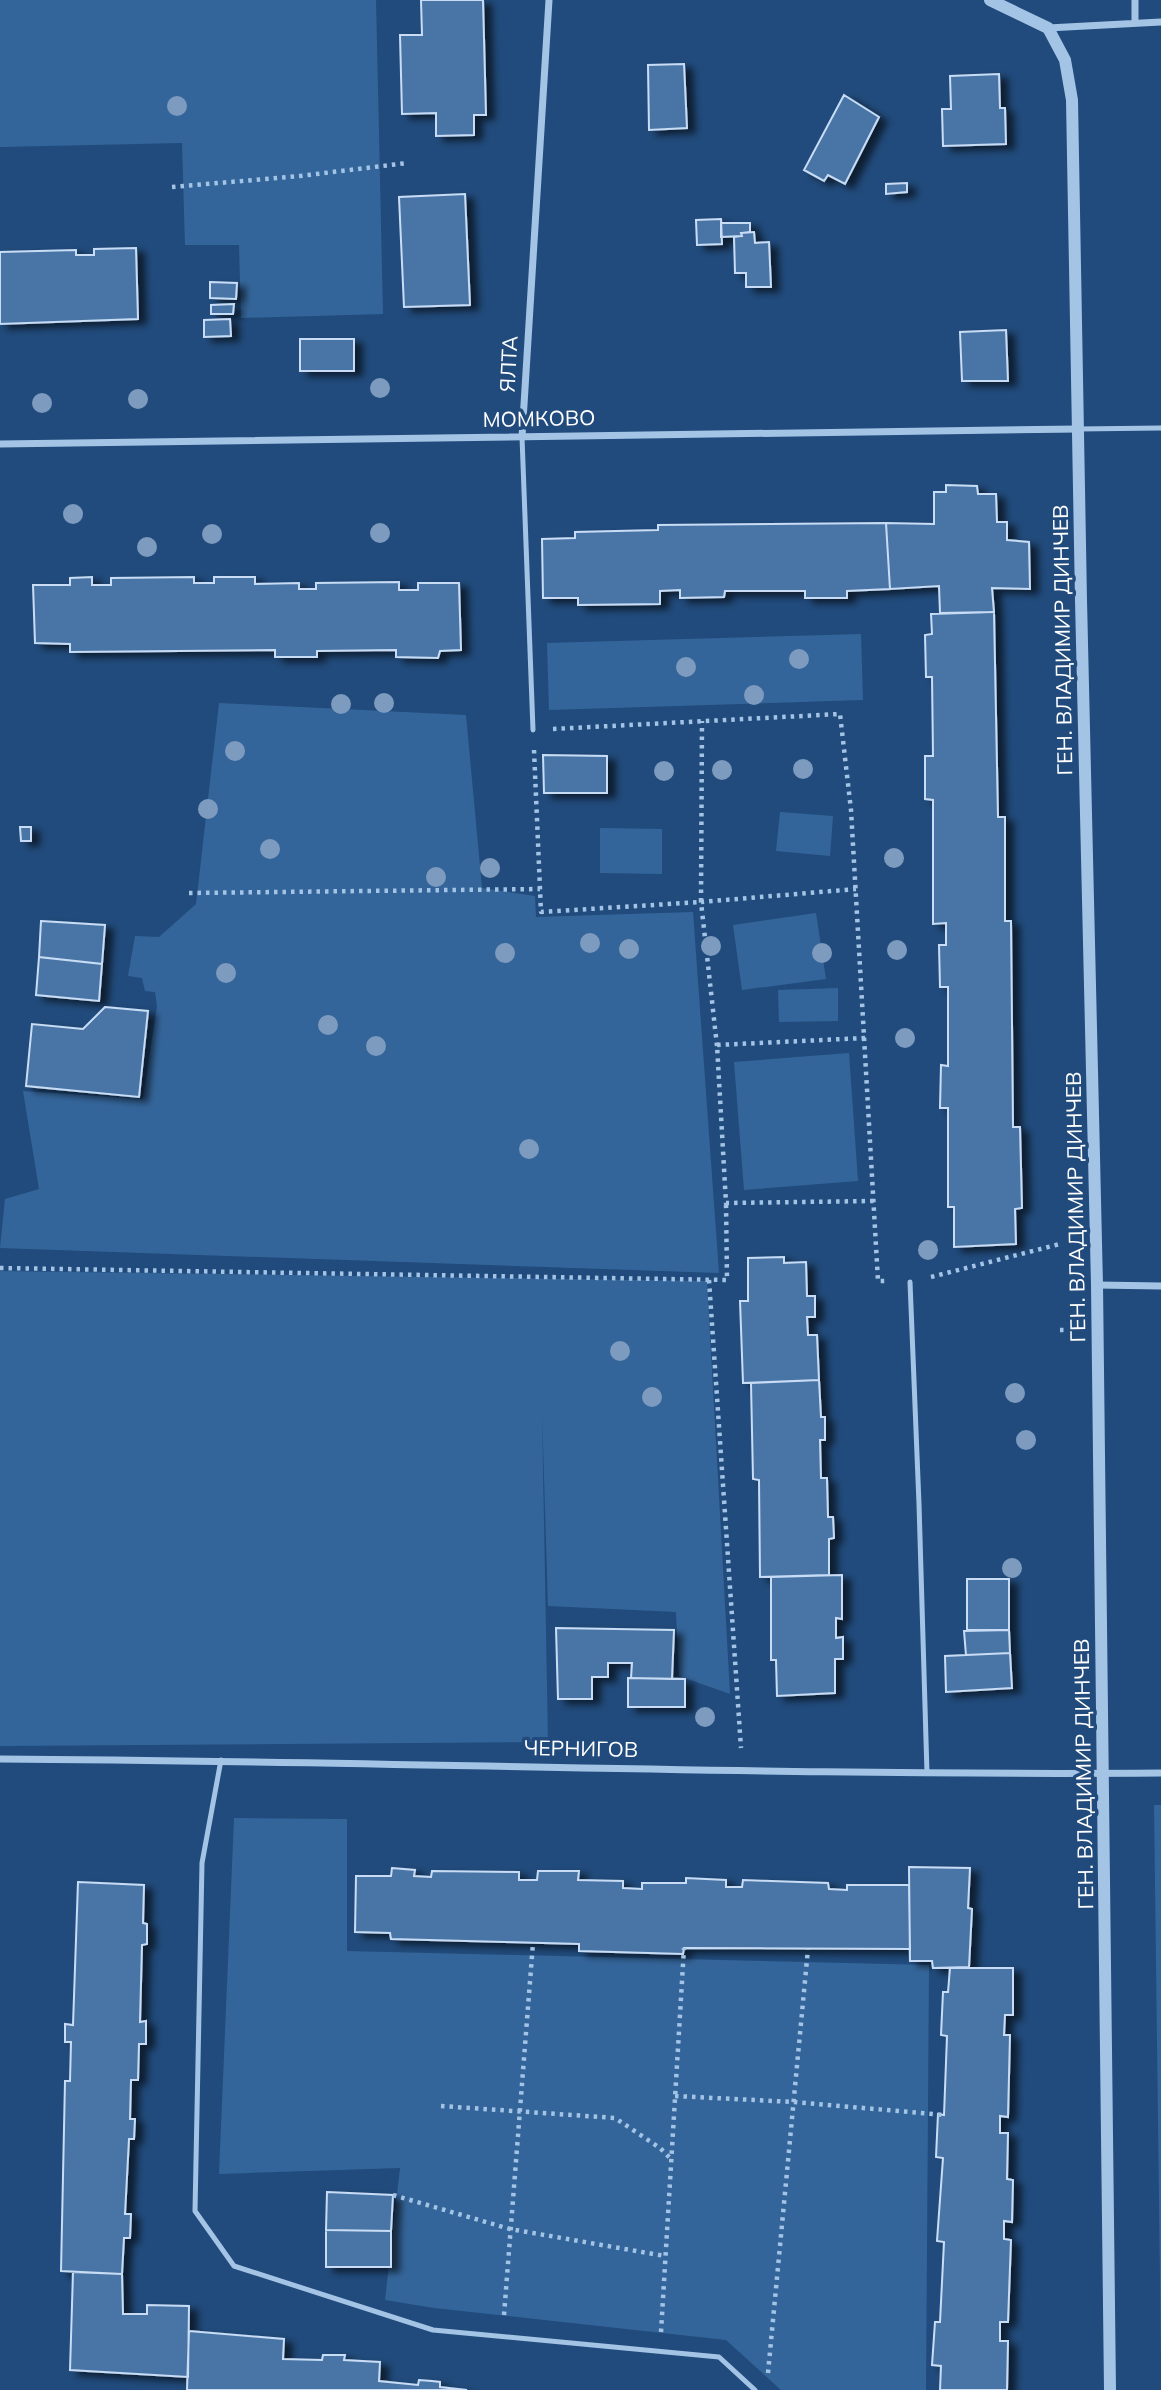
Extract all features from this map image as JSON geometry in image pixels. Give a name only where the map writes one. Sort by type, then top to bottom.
[{"type":"street","name":"ЯЛТА","points":[[522,437],[549,0]]},
{"type":"street","points":[[990,0],[1048,28],[1161,22]]},
{"type":"street","points":[[1135,0],[1135,22]]},
{"type":"street","name":"ГЕН. ВЛАДИМИР ДИНЧЕВ","points":[[1048,28],[1065,60],[1072,100],[1097,1285],[1110,2390]]},
{"type":"street","name":"МОМКОВО","points":[[0,444],[1078,429]]},
{"type":"street","points":[[1097,1285],[1161,1286]]},
{"type":"street","name":"ЧЕРНИГОВ","points":[[0,1759],[220,1760],[927,1773],[1161,1773]]},
{"type":"lane","points":[[1078,429],[1161,428]]},
{"type":"lane","name":"ЯЛТА","points":[[522,437],[533,730]]},
{"type":"lane","points":[[910,1283],[927,1773]]},
{"type":"lane","points":[[220,1760],[202,1863],[195,2211],[234,2266],[433,2330],[719,2357],[755,2390]]},
{"type":"path","points":[[172,187],[407,163]]},
{"type":"path","points":[[856,889],[541,912],[533,730],[840,714],[851,810],[856,889],[865,1038],[878,1281],[910,1283],[1060,1244]]},
{"type":"path","points":[[0,1268],[727,1280],[718,1051],[701,902],[702,721]]},
{"type":"path","points":[[189,893],[540,889]]},
{"type":"path","points":[[718,1051],[717,1045],[865,1038]]},
{"type":"path","points":[[726,1203],[874,1201]]},
{"type":"path","points":[[709,1280],[743,1770]]},
{"type":"path","points":[[1060,1330],[1073,1330]]},
{"type":"path","points":[[503,2336],[518,2111],[533,1942]]},
{"type":"path","points":[[660,2351],[684,1948]]},
{"type":"path","points":[[768,2376],[808,1949]]},
{"type":"path","points":[[675,2096],[794,2102],[944,2115]]},
{"type":"path","points":[[441,2106],[615,2118],[660,2148],[671,2160]]},
{"type":"path","points":[[393,2195],[510,2229],[665,2256]]},
{"type":"shaded area","points":[[0,0],[376,0],[383,314],[241,318],[239,245],[185,245],[182,143],[0,147]]},
{"type":"shaded area","points":[[861,634],[863,700],[549,710],[547,643]]},
{"type":"shaded area","points":[[219,703],[466,715],[482,888],[535,896],[536,917],[693,912],[719,1273],[0,1248],[5,1199],[39,1189],[23,1091],[143,1099],[157,1006],[155,992],[145,991],[142,978],[128,976],[135,936],[159,937],[196,904]]},
{"type":"shaded area","points":[[780,812],[833,816],[830,856],[776,851]]},
{"type":"shaded area","points":[[600,828],[662,829],[662,874],[600,873]]},
{"type":"shaded area","points":[[816,913],[826,979],[742,990],[733,925]]},
{"type":"shaded area","points":[[838,988],[838,1021],[779,1022],[778,990]]},
{"type":"shaded area","points":[[849,1053],[858,1181],[744,1190],[734,1062]]},
{"type":"shaded area","points":[[0,1271],[707,1281],[730,1694],[679,1676],[676,1612],[548,1606],[542,1414],[548,1742],[0,1746]]},
{"type":"shaded area","points":[[1154,1805],[1161,1805],[1161,2358]]},
{"type":"shaded area","points":[[234,1818],[347,1819],[347,1951],[929,1965],[926,2390],[781,2390],[726,2340],[434,2308],[385,2300],[400,2168],[219,2174]]},
{"type":"building","points":[[421,0],[483,0],[486,115],[474,115],[474,135],[436,136],[436,113],[402,114],[400,35],[422,35]]},
{"type":"building","points":[[684,64],[687,128],[649,130],[648,65]]},
{"type":"building","points":[[999,74],[1000,108],[1005,108],[1006,144],[943,146],[942,109],[951,109],[950,76]]},
{"type":"building","points":[[844,95],[879,117],[845,184],[828,175],[824,181],[804,170]]},
{"type":"building","points":[[907,183],[907,192],[886,194],[886,184]]},
{"type":"building","points":[[465,194],[470,305],[404,307],[399,197]]},
{"type":"building","points":[[721,219],[722,244],[697,245],[696,220]]},
{"type":"building","points":[[721,223],[750,223],[750,232],[741,233],[742,236],[721,237]]},
{"type":"building","points":[[754,232],[755,243],[769,242],[771,287],[746,287],[746,273],[735,273],[734,237],[742,236],[741,233]]},
{"type":"building","points":[[136,248],[138,319],[0,324],[0,252],[76,250],[76,255],[94,255],[94,249]]},
{"type":"building","points":[[210,282],[237,283],[236,299],[210,298]]},
{"type":"building","points":[[234,304],[233,314],[211,314],[211,305]]},
{"type":"building","points":[[230,319],[231,336],[204,337],[204,320]]},
{"type":"building","points":[[1006,330],[1008,381],[962,381],[960,332]]},
{"type":"building","points":[[300,339],[354,339],[354,371],[300,371]]},
{"type":"building","points":[[946,485],[977,486],[978,494],[996,494],[997,522],[1007,522],[1007,540],[1029,542],[1030,589],[992,588],[994,612],[940,613],[939,586],[890,589],[886,523],[934,524],[934,492],[946,492]]},
{"type":"building","points":[[886,523],[890,589],[847,591],[847,598],[805,598],[805,591],[725,591],[724,597],[680,598],[680,590],[660,591],[660,604],[578,605],[578,598],[543,598],[542,539],[575,538],[575,532],[658,530],[658,525]]},
{"type":"building","points":[[92,577],[92,585],[111,585],[111,578],[194,577],[194,583],[214,583],[214,577],[255,577],[255,584],[299,583],[299,589],[316,589],[316,583],[399,582],[399,590],[418,590],[418,583],[459,583],[461,650],[440,651],[438,658],[396,657],[396,650],[317,651],[317,657],[275,657],[275,650],[70,652],[70,644],[35,643],[33,585],[70,585],[70,578]]},
{"type":"building","points":[[994,612],[998,817],[1005,817],[1005,921],[1011,921],[1013,1127],[1020,1127],[1022,1208],[1015,1209],[1016,1244],[954,1247],[954,1207],[948,1207],[948,1108],[940,1108],[941,1065],[948,1066],[948,987],[940,987],[939,945],[946,945],[946,923],[933,924],[933,800],[925,799],[925,756],[933,756],[932,677],[926,677],[925,635],[932,634],[931,614]]},
{"type":"building","points":[[543,755],[607,756],[607,793],[544,793]]},
{"type":"building","points":[[20,827],[31,827],[31,841],[21,841]]},
{"type":"building","points":[[41,921],[105,925],[102,964],[39,957]]},
{"type":"building","points":[[39,957],[102,964],[99,1001],[36,995]]},
{"type":"building","points":[[105,1007],[148,1011],[139,1097],[26,1086],[32,1024],[83,1029]]},
{"type":"building","points":[[784,1257],[784,1263],[806,1262],[807,1296],[815,1296],[815,1317],[807,1317],[808,1335],[817,1335],[819,1380],[743,1383],[740,1301],[748,1301],[748,1258]]},
{"type":"building","points":[[819,1380],[821,1417],[825,1417],[825,1440],[820,1440],[821,1478],[827,1478],[828,1517],[833,1517],[834,1538],[829,1539],[829,1575],[760,1577],[759,1480],[753,1479],[751,1383]]},
{"type":"building","points":[[842,1575],[842,1619],[836,1618],[836,1638],[843,1637],[843,1659],[835,1659],[835,1693],[777,1696],[776,1660],[771,1660],[771,1577]]},
{"type":"building","points":[[967,1579],[1009,1579],[1009,1630],[967,1630]]},
{"type":"building","points":[[556,1628],[674,1630],[672,1679],[631,1678],[632,1663],[608,1663],[608,1677],[592,1677],[592,1699],[558,1699]]},
{"type":"building","points":[[1009,1630],[1010,1653],[966,1655],[964,1631]]},
{"type":"building","points":[[1010,1653],[1012,1688],[946,1692],[945,1656]]},
{"type":"building","points":[[628,1678],[685,1679],[685,1707],[628,1707]]},
{"type":"building","points":[[909,1867],[970,1868],[968,1908],[972,1909],[969,1967],[933,1968],[932,1961],[910,1961]]},
{"type":"building","points":[[392,1868],[415,1870],[414,1876],[431,1877],[432,1871],[519,1872],[519,1880],[537,1880],[538,1871],[579,1871],[578,1880],[623,1881],[623,1888],[642,1889],[642,1883],[686,1883],[686,1878],[726,1880],[726,1887],[742,1887],[743,1880],[828,1883],[829,1889],[847,1890],[847,1885],[909,1885],[910,1949],[684,1948],[683,1954],[579,1951],[579,1944],[391,1939],[390,1933],[355,1932],[356,1876],[391,1876]]},
{"type":"building","points":[[78,1882],[144,1885],[143,1923],[147,1924],[147,1944],[142,1945],[140,2022],[146,2021],[146,2044],[139,2044],[138,2080],[131,2080],[130,2119],[135,2119],[134,2139],[129,2139],[125,2214],[131,2214],[130,2238],[124,2238],[122,2274],[61,2271],[65,2081],[70,2081],[71,2042],[65,2042],[65,2024],[73,2025]]},
{"type":"building","points":[[950,1968],[1013,1968],[1013,2015],[1005,2015],[1004,2035],[1010,2035],[1008,2117],[1000,2116],[1000,2133],[1008,2133],[1007,2179],[1013,2180],[1012,2222],[1004,2221],[1004,2239],[1011,2240],[1008,2322],[1000,2322],[1000,2341],[1008,2341],[1007,2390],[940,2390],[941,2366],[932,2365],[935,2322],[940,2322],[944,2242],[937,2241],[943,2158],[936,2157],[938,2114],[944,2115],[947,2036],[941,2035],[943,1992],[948,1992]]},
{"type":"building","points":[[327,2192],[393,2195],[391,2231],[326,2230]]},
{"type":"building","points":[[326,2230],[391,2231],[391,2267],[326,2267]]},
{"type":"building","points":[[73,2272],[122,2274],[123,2314],[147,2314],[147,2305],[189,2306],[188,2377],[70,2370]]},
{"type":"building","points":[[189,2331],[284,2339],[283,2359],[322,2360],[323,2355],[345,2355],[344,2360],[380,2362],[379,2381],[418,2385],[419,2380],[432,2381],[440,2382],[440,2387],[467,2390],[187,2390]]}]
